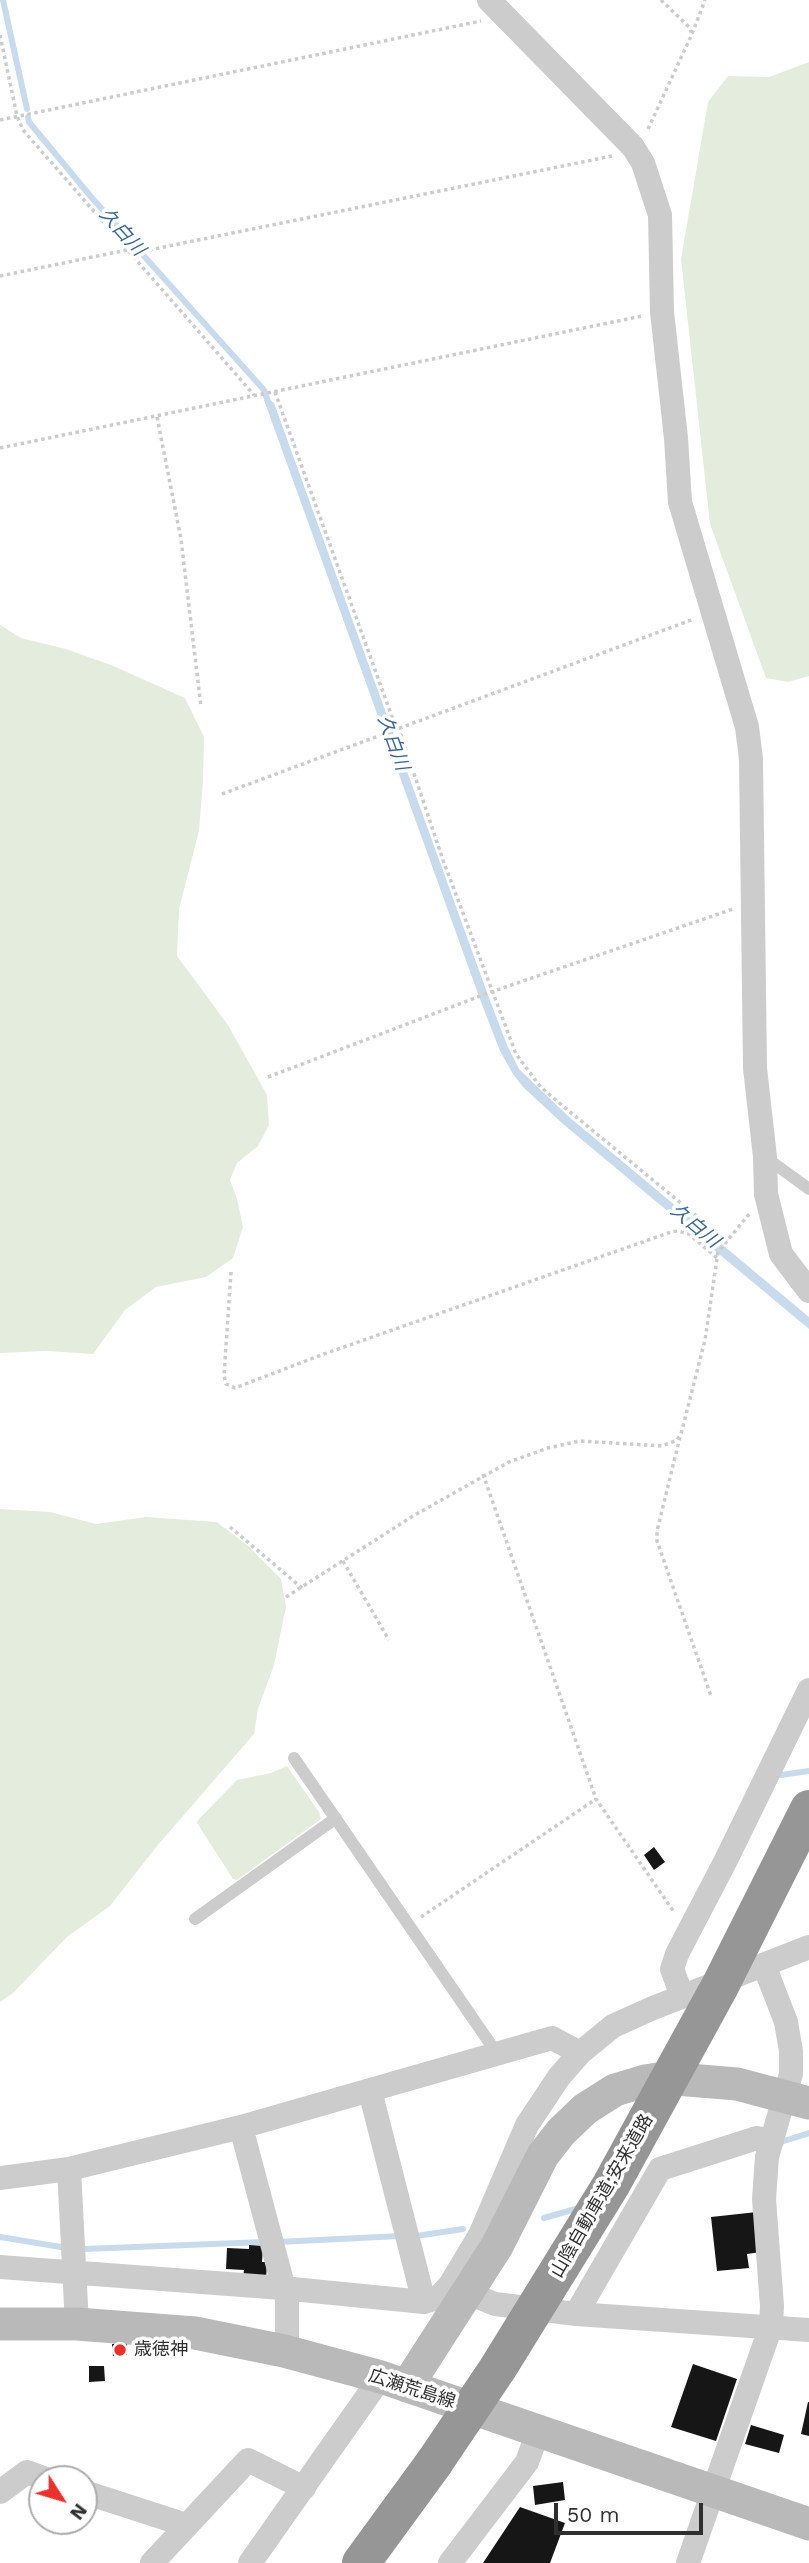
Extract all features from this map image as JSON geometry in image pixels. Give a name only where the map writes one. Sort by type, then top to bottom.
[{"type":"highway","name":"山陰自動車道;安来道路","points":[[372,2563],[438,2466],[611,2185],[720,1986],[809,1809]]},
{"type":"highway","name":"山陰自動車道;安来道路","points":[[361,2563],[507,2374],[621,2190],[724,2003],[809,1834]]},
{"type":"main road","points":[[394,2381],[468,2293],[497,2246],[543,2155],[561,2132],[585,2109],[615,2090],[664,2078],[737,2084],[797,2100]]},
{"type":"main road","name":"広瀬荒島線","points":[[0,2324],[77,2324],[195,2333],[284,2351],[394,2381],[809,2524]]},
{"type":"street","points":[[494,5],[633,147],[647,171],[660,215],[662,312],[680,502],[747,727],[751,759],[755,1068],[765,1157],[766,1194],[781,1254],[809,1291]]},
{"type":"street","points":[[682,1996],[672,1969],[677,1954],[809,1690]]},
{"type":"street","points":[[0,2267],[282,2288],[424,2302],[438,2298],[450,2285],[481,2235],[527,2125],[559,2077],[580,2053],[613,2026],[809,1947]]},
{"type":"street","points":[[688,2563],[771,2326],[764,2199],[767,2157],[772,2141],[797,2100],[791,2074],[791,2051],[786,2022],[764,1965]]},
{"type":"street","points":[[0,2178],[69,2169],[241,2127],[552,2038],[580,2053]]},
{"type":"street","points":[[370,2091],[424,2302]]},
{"type":"street","points":[[241,2127],[287,2301],[287,2337],[284,2351]]},
{"type":"street","points":[[576,2314],[660,2169],[757,2138],[772,2141]]},
{"type":"street","points":[[69,2169],[77,2324]]},
{"type":"street","points":[[468,2293],[495,2304],[576,2314],[809,2330]]},
{"type":"street","points":[[250,2563],[303,2488],[394,2381]]},
{"type":"street","points":[[450,2563],[527,2462],[538,2432]]},
{"type":"street","points":[[152,2563],[248,2460],[303,2488]]},
{"type":"street","points":[[0,2492],[28,2472]]},
{"type":"street","points":[[98,2496],[186,2525]]},
{"type":"lane","points":[[765,1157],[809,1189]]},
{"type":"lane","points":[[295,1758],[498,2055]]},
{"type":"lane","points":[[195,1919],[336,1818]]},
{"type":"path","points":[[661,0],[689,27],[692,34]]},
{"type":"path","points":[[149,250],[606,158],[633,147],[647,131],[705,0]]},
{"type":"path","points":[[0,120],[484,21],[494,5]]},
{"type":"path","points":[[0,35],[17,116],[23,130],[254,395]]},
{"type":"path","points":[[0,276],[127,250]]},
{"type":"path","points":[[0,448],[662,312]]},
{"type":"path","points":[[274,393],[490,992],[516,1054],[538,1084],[726,1242]]},
{"type":"path","points":[[157,417],[181,539],[201,707]]},
{"type":"path","points":[[222,794],[712,612]]},
{"type":"path","points":[[268,1077],[478,996],[725,910],[753,905]]},
{"type":"path","points":[[711,1696],[657,1541],[705,1340],[718,1252],[766,1194]]},
{"type":"path","points":[[231,1272],[224,1375],[226,1384],[235,1388],[671,1232],[689,1234],[717,1258]]},
{"type":"path","points":[[286,1597],[483,1474],[509,1462],[568,1443],[590,1440],[662,1446],[673,1443],[681,1434]]},
{"type":"path","points":[[483,1474],[596,1798],[676,1914],[691,1928]]},
{"type":"path","points":[[230,1527],[302,1588]]},
{"type":"path","points":[[343,1561],[389,1640]]},
{"type":"path","points":[[409,1925],[596,1798]]},
{"type":"green space","points":[[809,62],[809,676],[788,682],[766,678],[710,524],[681,259],[708,102],[728,76],[769,77]]},
{"type":"green space","points":[[0,625],[21,638],[66,649],[111,665],[185,698],[204,737],[203,782],[199,831],[179,909],[177,956],[228,1025],[267,1095],[269,1125],[258,1146],[237,1163],[230,1180],[243,1227],[233,1258],[206,1277],[156,1287],[125,1310],[93,1354],[46,1351],[0,1353]]},
{"type":"green space","points":[[0,1509],[50,1512],[96,1524],[146,1517],[217,1522],[248,1546],[281,1579],[286,1607],[274,1665],[258,1709],[254,1734],[157,1846],[110,1906],[67,1937],[12,1994],[0,2002]]},
{"type":"green space","points":[[287,1766],[321,1819],[237,1880],[233,1879],[197,1823],[198,1820],[237,1780],[271,1773]]},
{"type":"water","points":[[269,399],[274,403],[489,998],[519,1069],[568,1116],[809,1317],[809,1329],[563,1124],[523,1087],[513,1074],[500,1051],[481,1002],[264,400]]},
{"type":"building","points":[[654,1847],[665,1862],[654,1870],[644,1855]]},
{"type":"building","points":[[757,2212],[761,2252],[747,2254],[749,2268],[717,2271],[711,2217]]},
{"type":"building","points":[[249,2245],[263,2246],[262,2262],[267,2262],[266,2280],[243,2278],[244,2270],[226,2269],[227,2248],[249,2249]]},
{"type":"building","name":"歳徳神","points":[[127,2343],[127,2355],[113,2356],[112,2344]]},
{"type":"building","points":[[693,2364],[737,2379],[716,2441],[671,2427]]},
{"type":"building","points":[[89,2366],[104,2366],[105,2381],[89,2382]]},
{"type":"building","points":[[809,2402],[809,2436],[801,2434]]},
{"type":"building","points":[[751,2425],[784,2435],[779,2453],[745,2444]]},
{"type":"building","points":[[563,2482],[565,2500],[535,2505],[533,2486]]},
{"type":"building","points":[[520,2507],[565,2523],[550,2563],[483,2563]]},
{"type":"waterway","name":"久白川","points":[[3,0],[27,109]]},
{"type":"waterway","name":"久白川","points":[[28,117],[29,122],[92,198],[264,390],[269,404]]},
{"type":"waterway","points":[[781,1775],[809,1771]]},
{"type":"waterway","points":[[784,2141],[809,2133]]},
{"type":"waterway","points":[[544,2218],[579,2208]]},
{"type":"waterway","points":[[416,2236],[463,2229]]},
{"type":"waterway","points":[[278,2242],[400,2236]]},
{"type":"waterway","points":[[0,2237],[67,2248]]},
{"type":"waterway","points":[[84,2249],[264,2242]]},
{"type":"place","name":"歳徳神","points":[[120,2350]]}]
